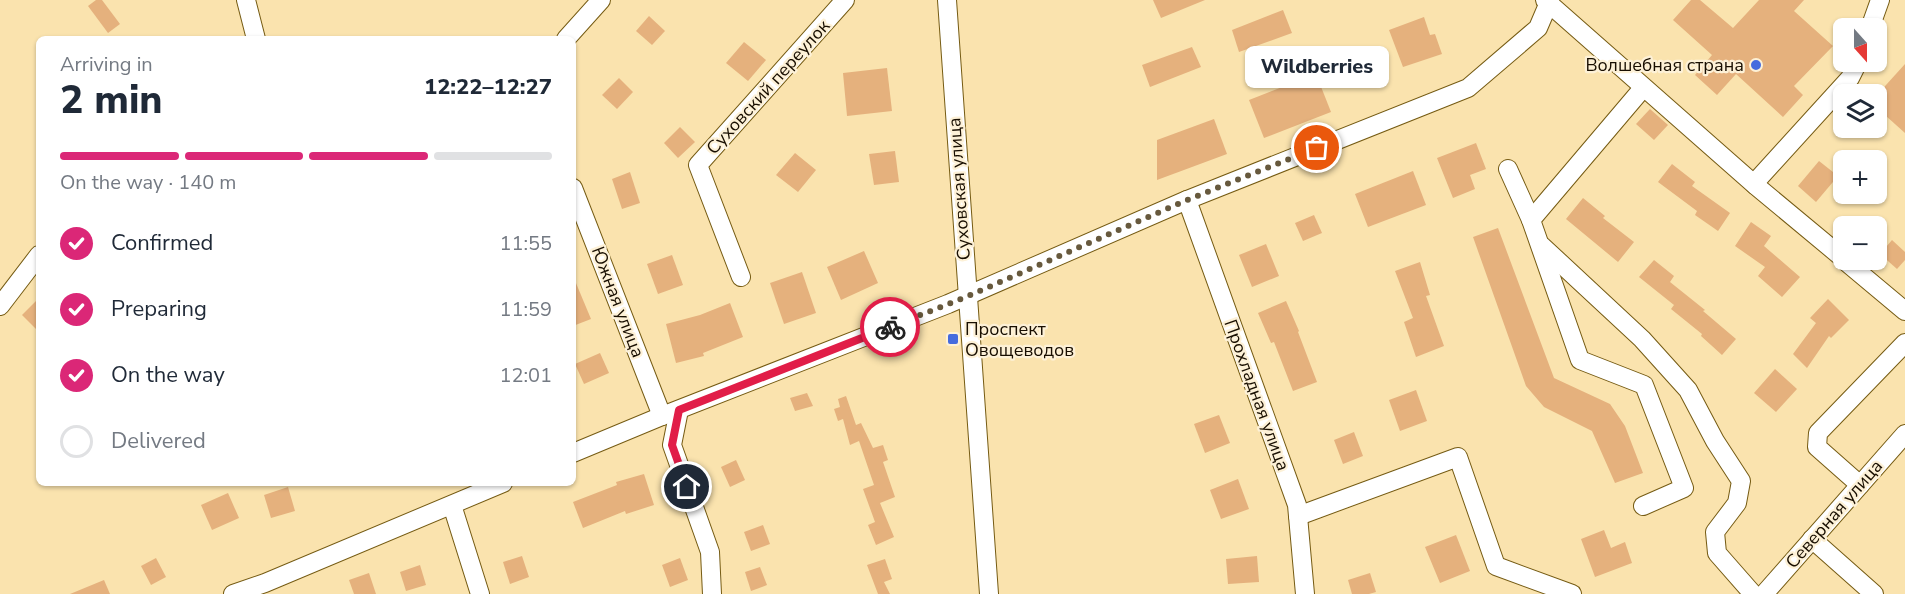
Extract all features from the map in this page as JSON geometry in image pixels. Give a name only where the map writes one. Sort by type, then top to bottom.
[{"type":"street","points":[[246,0],[255,36]]},
{"type":"street","points":[[569,36],[601,0]]},
{"type":"street","name":"Суховский переулок","points":[[741,277],[698,165],[845,0]]},
{"type":"street","name":"Суховская улица","points":[[947,0],[966,297],[989,594]]},
{"type":"street","points":[[1872,18],[1880,0]]},
{"type":"street","points":[[576,452],[966,297],[1187,200],[1468,88],[1538,28],[1547,1],[1643,88],[1833,250]]},
{"type":"street","points":[[1755,185],[1853,72]]},
{"type":"street","points":[[1531,220],[1643,88]]},
{"type":"street","points":[[1508,169],[1531,220],[1580,360],[1644,385],[1684,488],[1643,506]]},
{"type":"street","name":"Южная улица","points":[[576,195],[671,413]]},
{"type":"street","name":"Прохладная улица","points":[[1187,200],[1297,505],[1305,594]]},
{"type":"street","points":[[1540,245],[1642,339],[1688,390],[1715,441],[1741,481],[1737,503],[1715,532],[1717,553],[1754,594]]},
{"type":"street","points":[[0,306],[36,259]]},
{"type":"street","points":[[1857,270],[1905,311]]},
{"type":"street","points":[[1860,485],[1816,447],[1818,433],[1905,344]]},
{"type":"street","points":[[671,413],[672,445],[710,552],[712,594]]},
{"type":"street","name":"Северная улица","points":[[1764,594],[1905,434]]},
{"type":"street","points":[[1298,516],[1458,457],[1496,566],[1572,594]]},
{"type":"street","points":[[233,594],[266,589],[496,486]]},
{"type":"street","points":[[452,505],[480,594]]},
{"type":"street","points":[[1812,540],[1874,594]]},
{"type":"building","points":[[96,0],[102,0],[120,24],[108,33],[88,6]]},
{"type":"building","points":[[1153,0],[1205,0],[1161,18]]},
{"type":"building","points":[[1691,0],[1700,0],[1733,28],[1759,0],[1804,0],[1794,11],[1833,46],[1794,86],[1803,95],[1783,117],[1736,74],[1717,95],[1695,75],[1712,55],[1673,20]]},
{"type":"building","points":[[1283,10],[1292,33],[1239,52],[1232,30]]},
{"type":"building","points":[[649,16],[665,31],[652,45],[636,31]]},
{"type":"building","points":[[1424,17],[1430,35],[1435,34],[1442,54],[1403,67],[1389,30]]},
{"type":"building","points":[[744,42],[766,60],[748,81],[726,63]]},
{"type":"building","points":[[1192,47],[1201,67],[1150,87],[1142,65]]},
{"type":"building","points":[[1905,64],[1905,133],[1887,117],[1887,84]]},
{"type":"building","points":[[887,68],[892,111],[847,116],[843,73]]},
{"type":"building","points":[[1316,74],[1331,112],[1264,138],[1249,100]]},
{"type":"building","points":[[619,78],[633,92],[617,109],[602,95]]},
{"type":"building","points":[[1650,109],[1668,125],[1654,140],[1636,124]]},
{"type":"building","points":[[1214,119],[1227,154],[1157,180],[1157,140]]},
{"type":"building","points":[[680,127],[695,142],[678,158],[664,143]]},
{"type":"building","points":[[1476,143],[1486,169],[1470,175],[1475,189],[1453,198],[1437,158]]},
{"type":"building","points":[[895,151],[899,182],[874,185],[869,154]]},
{"type":"building","points":[[795,153],[816,170],[798,192],[776,175]]},
{"type":"building","points":[[1819,161],[1833,172],[1833,182],[1816,202],[1798,186]]},
{"type":"building","points":[[1672,164],[1695,182],[1692,186],[1730,213],[1718,231],[1695,215],[1697,211],[1658,182]]},
{"type":"building","points":[[1413,171],[1426,205],[1368,227],[1355,194]]},
{"type":"building","points":[[630,172],[640,203],[622,209],[612,179]]},
{"type":"building","points":[[1583,198],[1605,216],[1603,218],[1634,242],[1618,262],[1566,219]]},
{"type":"building","points":[[1314,215],[1322,233],[1303,241],[1295,223]]},
{"type":"building","points":[[1751,222],[1771,236],[1764,246],[1800,277],[1782,297],[1758,276],[1765,267],[1735,246]]},
{"type":"building","points":[[1498,228],[1554,378],[1610,404],[1625,426],[1643,473],[1615,483],[1592,431],[1544,407],[1526,386],[1473,237]]},
{"type":"building","points":[[1892,240],[1905,252],[1905,260],[1897,269],[1887,260],[1887,246]]},
{"type":"building","points":[[1266,244],[1279,276],[1252,287],[1239,255]]},
{"type":"building","points":[[864,251],[878,283],[841,300],[827,267]]},
{"type":"building","points":[[672,255],[683,285],[658,294],[647,264]]},
{"type":"building","points":[[1654,260],[1674,276],[1670,282],[1736,339],[1722,355],[1701,336],[1702,334],[1671,309],[1674,305],[1639,277]]},
{"type":"building","points":[[1420,262],[1430,295],[1426,296],[1444,346],[1416,357],[1404,322],[1413,318],[1395,271]]},
{"type":"building","points":[[802,272],[816,313],[784,324],[770,283]]},
{"type":"building","points":[[576,283],[591,319],[576,325]]},
{"type":"building","points":[[1828,299],[1849,320],[1831,338],[1829,336],[1807,368],[1793,354],[1816,323],[1810,318]]},
{"type":"building","points":[[36,301],[36,329],[22,315]]},
{"type":"building","points":[[1286,301],[1317,382],[1293,391],[1274,342],[1271,343],[1258,313]]},
{"type":"building","points":[[730,303],[743,337],[703,353],[704,356],[676,363],[666,324],[700,315]]},
{"type":"building","points":[[600,353],[609,373],[584,384],[576,364]]},
{"type":"building","points":[[1775,369],[1797,389],[1776,412],[1754,393]]},
{"type":"building","points":[[1416,390],[1427,421],[1400,431],[1389,400]]},
{"type":"building","points":[[807,393],[813,406],[795,411],[790,398]]},
{"type":"building","points":[[846,396],[856,425],[861,423],[873,448],[883,445],[888,460],[883,462],[895,497],[880,503],[894,537],[876,545],[868,525],[875,522],[863,489],[874,485],[859,441],[850,445],[843,419],[838,421],[834,409],[840,407],[838,399]]},
{"type":"building","points":[[1219,415],[1230,443],[1205,453],[1194,424]]},
{"type":"building","points":[[1354,432],[1363,456],[1343,464],[1334,440]]},
{"type":"building","points":[[736,460],[745,480],[730,487],[721,467]]},
{"type":"building","points":[[644,474],[654,505],[626,514],[625,511],[583,528],[573,502],[617,485],[616,482]]},
{"type":"building","points":[[1238,479],[1249,509],[1221,519],[1210,490]]},
{"type":"building","points":[[288,487],[295,511],[271,518],[264,495]]},
{"type":"building","points":[[228,493],[239,518],[212,530],[201,505]]},
{"type":"building","points":[[763,525],[770,544],[751,551],[744,532]]},
{"type":"building","points":[[1604,530],[1611,548],[1625,542],[1632,563],[1595,577],[1581,539]]},
{"type":"building","points":[[1456,535],[1470,571],[1440,583],[1425,547]]},
{"type":"building","points":[[522,556],[529,577],[510,584],[503,562]]},
{"type":"building","points":[[1257,556],[1259,582],[1228,584],[1226,559]]},
{"type":"building","points":[[156,558],[166,577],[151,585],[141,566]]},
{"type":"building","points":[[680,558],[688,580],[670,587],[662,565]]},
{"type":"building","points":[[885,559],[892,579],[884,582],[890,594],[878,594],[867,565]]},
{"type":"building","points":[[420,565],[426,585],[406,591],[400,572]]},
{"type":"building","points":[[760,567],[767,585],[751,591],[745,572]]},
{"type":"building","points":[[369,573],[376,594],[354,594],[349,580]]},
{"type":"building","points":[[1370,573],[1376,592],[1352,594],[1348,580]]},
{"type":"building","points":[[104,580],[110,594],[70,594]]},
{"type":"way so far","points":[[890,327],[966,297],[1187,200],[1317,148]]},
{"type":"place","name":"Волшебная страна","points":[[1756,65]]},
{"type":"place","name":"Wildberries","points":[[1317,148]]},
{"type":"place","name":"Проспект Овощеводов","points":[[953,339]]},
{"type":"route","points":[[687,487],[672,445],[679,410],[890,327]]}]
